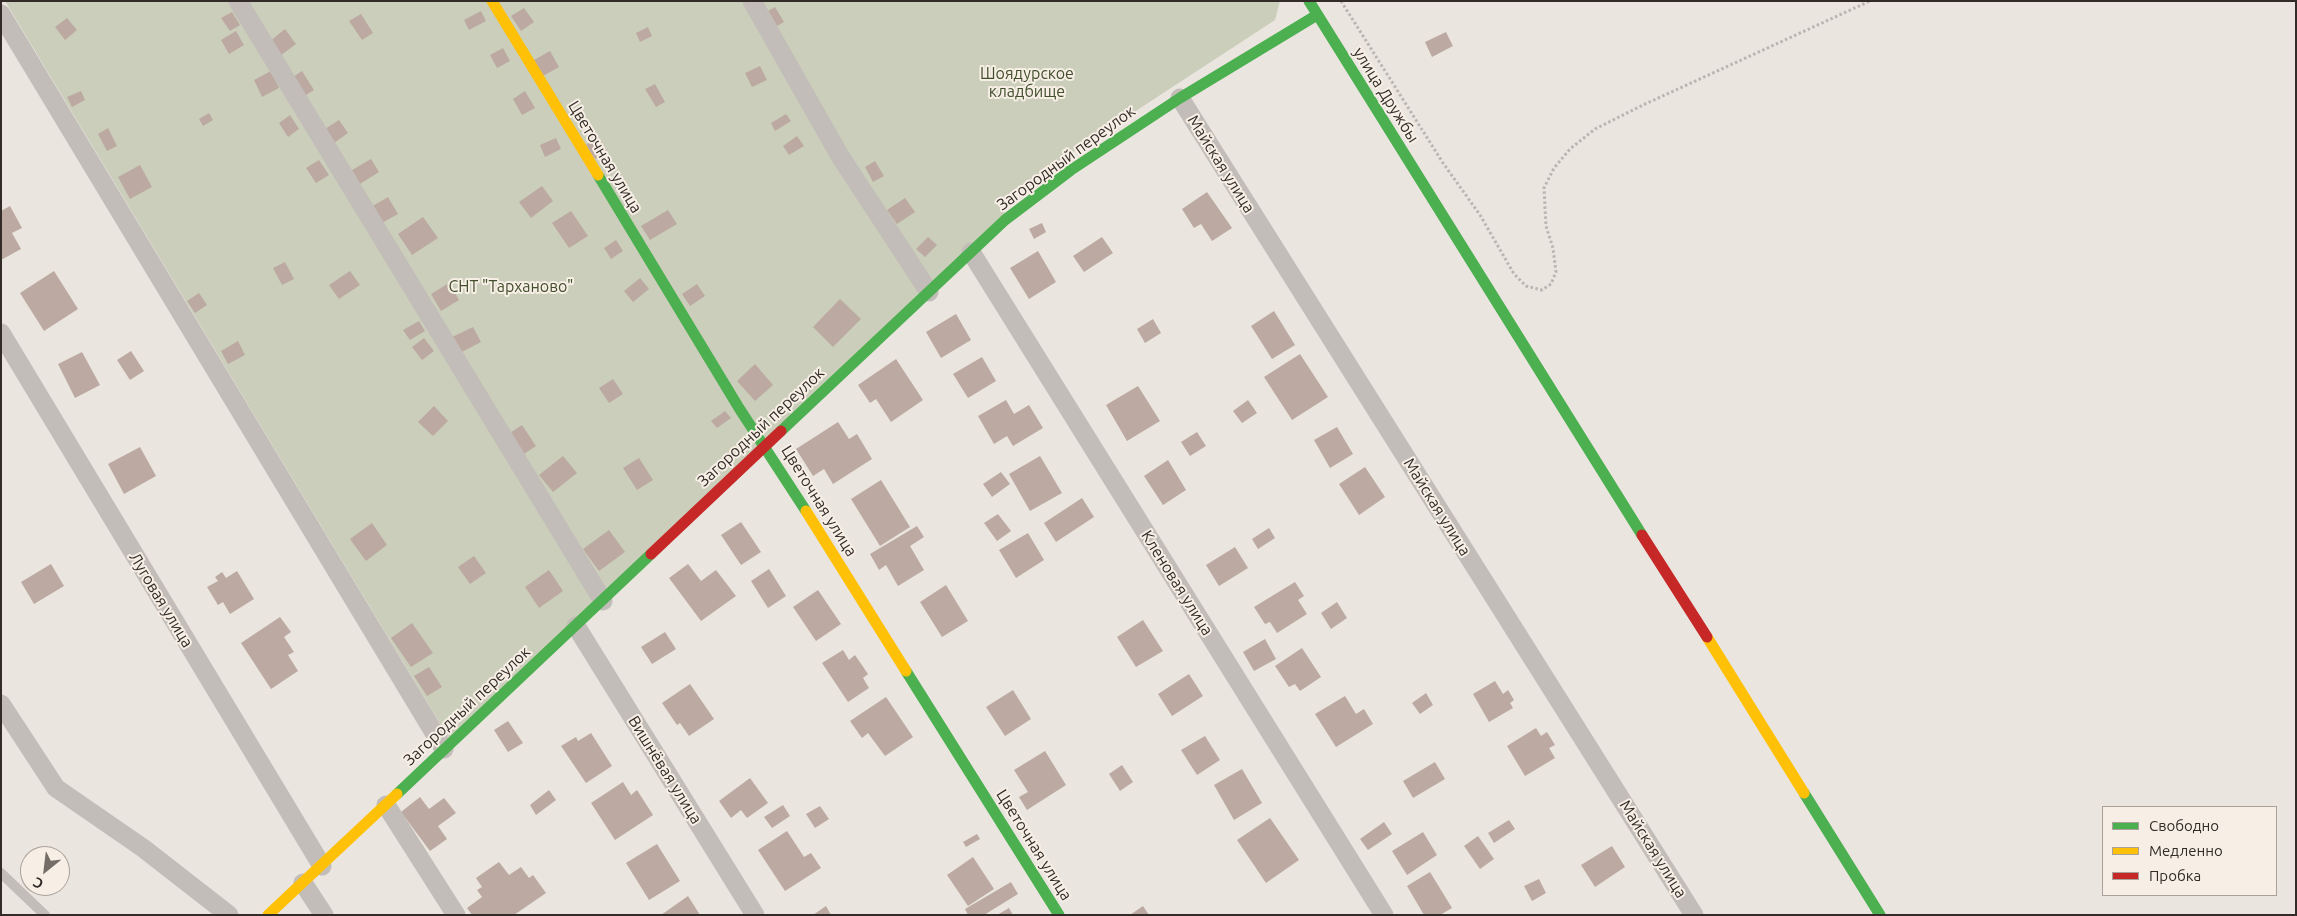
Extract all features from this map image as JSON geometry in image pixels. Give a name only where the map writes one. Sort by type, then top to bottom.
[{"type":"street","points":[[238,1],[602,601]]},
{"type":"street","name":"Цветочная улица","points":[[492,1],[739,408],[765,446],[1059,915]]},
{"type":"street","points":[[752,1],[840,156],[929,292]]},
{"type":"street","name":"улица Дружбы","points":[[1309,1],[1880,915]]},
{"type":"street","points":[[1,14],[444,749]]},
{"type":"street","name":"Загородный переулок","points":[[268,915],[1005,220],[1071,170],[1180,98],[1317,15]]},
{"type":"street","name":"Майская улица","points":[[1180,98],[1694,915]]},
{"type":"street","name":"Кленовая улица","points":[[971,252],[1384,915]]},
{"type":"street","name":"Луговая улица","points":[[1,333],[322,866]]},
{"type":"street","name":"Вишнёвая улица","points":[[576,626],[755,915]]},
{"type":"street","points":[[1,704],[56,788],[143,848],[229,915]]},
{"type":"street","points":[[386,805],[456,915]]},
{"type":"street","points":[[303,883],[324,915]]},
{"type":"lane","points":[[1,873],[45,915]]},
{"type":"path","points":[[1341,1],[1443,163],[1480,215],[1514,274],[1526,286],[1542,290],[1551,284],[1556,272],[1553,248],[1546,226],[1544,188],[1554,168],[1570,149],[1595,129],[1642,105],[1870,1]]},
{"type":"green space","name":"СНТ \"Тарханово\"","points":[[5,1],[1280,1],[1275,20],[998,201],[1005,213],[450,740]]},
{"type":"building","points":[[775,7],[784,22],[777,26],[768,11]]},
{"type":"building","points":[[524,8],[534,22],[521,31],[511,16]]},
{"type":"building","points":[[481,11],[486,21],[469,30],[464,20]]},
{"type":"building","points":[[232,12],[240,25],[230,31],[221,18]]},
{"type":"building","points":[[361,14],[373,33],[362,40],[349,21]]},
{"type":"building","points":[[67,18],[77,30],[65,40],[55,27]]},
{"type":"building","points":[[648,27],[652,36],[640,42],[636,33]]},
{"type":"building","points":[[285,29],[296,44],[280,56],[269,42]]},
{"type":"building","points":[[236,31],[244,45],[229,54],[221,40]]},
{"type":"building","points":[[1446,32],[1453,46],[1432,57],[1425,42]]},
{"type":"building","points":[[503,48],[510,61],[497,68],[490,55]]},
{"type":"building","points":[[550,51],[559,67],[543,76],[534,60]]},
{"type":"building","points":[[760,66],[767,80],[752,87],[745,73]]},
{"type":"building","points":[[271,71],[279,88],[262,97],[254,80]]},
{"type":"building","points":[[302,71],[314,90],[306,95],[293,77]]},
{"type":"building","points":[[655,84],[665,102],[656,107],[645,89]]},
{"type":"building","points":[[81,91],[85,100],[72,107],[67,97]]},
{"type":"building","points":[[525,91],[535,108],[522,115],[513,99]]},
{"type":"building","points":[[209,113],[213,120],[203,126],[199,119]]},
{"type":"building","points":[[786,114],[791,121],[775,131],[771,123]]},
{"type":"building","points":[[290,115],[299,129],[288,137],[279,123]]},
{"type":"building","points":[[339,120],[348,133],[334,143],[325,129]]},
{"type":"building","points":[[108,128],[117,146],[107,151],[98,134]]},
{"type":"building","points":[[797,136],[804,146],[789,155],[783,146]]},
{"type":"building","points":[[598,137],[607,150],[595,159],[586,145]]},
{"type":"building","points":[[556,138],[561,149],[545,157],[540,145]]},
{"type":"building","points":[[371,159],[379,172],[360,184],[352,170]]},
{"type":"building","points":[[319,160],[329,175],[316,183],[306,168]]},
{"type":"building","points":[[875,161],[884,176],[873,182],[865,167]]},
{"type":"building","points":[[140,165],[152,187],[130,199],[118,177]]},
{"type":"building","points":[[542,186],[553,201],[531,218],[519,202]]},
{"type":"building","points":[[1207,192],[1232,228],[1212,241],[1201,224],[1194,228],[1182,209]]},
{"type":"building","points":[[388,197],[398,214],[380,224],[371,207]]},
{"type":"building","points":[[905,198],[915,212],[897,224],[887,210]]},
{"type":"building","points":[[10,206],[22,228],[12,233],[21,249],[1,260],[1,211]]},
{"type":"building","points":[[668,210],[677,224],[650,240],[641,226]]},
{"type":"building","points":[[571,211],[588,236],[569,248],[552,223]]},
{"type":"building","points":[[423,217],[438,238],[412,255],[398,234]]},
{"type":"building","points":[[1042,223],[1046,232],[1034,239],[1029,229]]},
{"type":"building","points":[[928,237],[937,245],[925,257],[916,249]]},
{"type":"building","points":[[1102,237],[1113,253],[1084,272],[1073,256]]},
{"type":"building","points":[[616,240],[623,251],[611,259],[604,248]]},
{"type":"building","points":[[1038,251],[1056,282],[1029,299],[1010,268]]},
{"type":"building","points":[[285,262],[294,279],[282,285],[273,268]]},
{"type":"building","points":[[54,271],[78,309],[44,331],[20,293]]},
{"type":"building","points":[[350,271],[360,285],[339,299],[329,285]]},
{"type":"building","points":[[640,278],[649,289],[633,302],[624,291]]},
{"type":"building","points":[[449,283],[459,300],[441,311],[431,294]]},
{"type":"building","points":[[697,284],[705,296],[690,306],[682,294]]},
{"type":"building","points":[[199,293],[207,305],[195,313],[187,301]]},
{"type":"building","points":[[840,299],[861,319],[833,347],[813,327]]},
{"type":"building","points":[[1274,311],[1295,345],[1272,359],[1251,326]]},
{"type":"building","points":[[956,314],[971,340],[941,358],[926,332]]},
{"type":"building","points":[[1153,319],[1161,333],[1145,343],[1137,329]]},
{"type":"building","points":[[419,321],[425,331],[410,340],[403,330]]},
{"type":"building","points":[[473,327],[481,342],[458,354],[450,338]]},
{"type":"building","points":[[424,338],[434,351],[422,360],[412,347]]},
{"type":"building","points":[[238,341],[245,355],[228,364],[221,351]]},
{"type":"building","points":[[131,351],[144,371],[130,380],[117,360]]},
{"type":"building","points":[[82,352],[100,385],[75,398],[58,364]]},
{"type":"building","points":[[1300,354],[1328,397],[1292,420],[1264,377]]},
{"type":"building","points":[[982,357],[996,381],[968,398],[953,374]]},
{"type":"building","points":[[896,359],[923,400],[891,422],[876,399],[870,403],[858,385]]},
{"type":"building","points":[[755,364],[773,385],[755,401],[737,381]]},
{"type":"building","points":[[613,379],[623,394],[609,403],[599,388]]},
{"type":"building","points":[[1138,386],[1160,421],[1127,441],[1106,405]]},
{"type":"building","points":[[1006,400],[1014,414],[1029,405],[1043,428],[1013,446],[1007,436],[994,444],[978,416]]},
{"type":"building","points":[[1248,400],[1257,413],[1242,423],[1233,411]]},
{"type":"building","points":[[434,406],[448,421],[433,436],[418,422]]},
{"type":"building","points":[[725,411],[731,418],[717,428],[711,421]]},
{"type":"building","points":[[838,422],[849,439],[857,434],[872,459],[833,484],[824,469],[813,476],[796,449]]},
{"type":"building","points":[[522,425],[536,446],[524,454],[510,433]]},
{"type":"building","points":[[1337,427],[1353,454],[1330,468],[1314,440]]},
{"type":"building","points":[[1197,432],[1206,446],[1190,456],[1181,442]]},
{"type":"building","points":[[140,447],[156,476],[124,494],[108,464]]},
{"type":"building","points":[[563,456],[577,473],[553,492],[539,475]]},
{"type":"building","points":[[1040,456],[1062,493],[1030,511],[1009,474]]},
{"type":"building","points":[[639,458],[653,480],[637,490],[623,468]]},
{"type":"building","points":[[1168,460],[1186,490],[1163,505],[1144,476]]},
{"type":"building","points":[[1365,467],[1385,497],[1359,515],[1339,484]]},
{"type":"building","points":[[1001,472],[1010,484],[992,497],[983,484]]},
{"type":"building","points":[[881,480],[910,527],[880,546],[851,499]]},
{"type":"building","points":[[1082,498],[1094,517],[1056,542],[1044,523]]},
{"type":"building","points":[[998,514],[1011,531],[997,541],[984,523]]},
{"type":"building","points":[[741,522],[761,552],[741,565],[721,535]]},
{"type":"building","points":[[372,523],[387,545],[366,561],[350,539]]},
{"type":"building","points":[[917,526],[924,537],[910,546],[924,570],[898,586],[886,565],[879,570],[870,554]]},
{"type":"building","points":[[1269,528],[1275,538],[1258,549],[1252,539]]},
{"type":"building","points":[[609,530],[625,552],[599,571],[583,549]]},
{"type":"building","points":[[1028,533],[1044,560],[1016,578],[999,550]]},
{"type":"building","points":[[1235,547],[1248,568],[1219,586],[1206,565]]},
{"type":"building","points":[[474,556],[486,573],[470,584],[458,567]]},
{"type":"building","points":[[51,564],[64,586],[34,604],[21,582]]},
{"type":"building","points":[[688,564],[701,581],[716,570],[736,596],[701,621],[669,578]]},
{"type":"building","points":[[769,569],[786,596],[768,608],[751,581]]},
{"type":"building","points":[[549,570],[563,591],[539,608],[525,587]]},
{"type":"building","points":[[237,571],[254,599],[230,614],[223,602],[218,605],[207,587],[218,581],[215,577],[222,572],[226,578]]},
{"type":"building","points":[[1295,582],[1304,596],[1298,600],[1307,614],[1277,633],[1270,622],[1265,624],[1254,607]]},
{"type":"building","points":[[946,585],[968,621],[942,637],[920,602]]},
{"type":"building","points":[[818,590],[841,624],[816,641],[793,607]]},
{"type":"building","points":[[1337,602],[1347,618],[1331,629],[1321,613]]},
{"type":"building","points":[[280,617],[291,632],[284,637],[294,652],[288,655],[298,671],[271,689],[241,643]]},
{"type":"building","points":[[1143,620],[1163,651],[1136,667],[1117,637]]},
{"type":"building","points":[[412,623],[433,653],[411,667],[391,638]]},
{"type":"building","points":[[665,632],[676,649],[652,664],[641,647]]},
{"type":"building","points":[[1265,639],[1276,659],[1254,671],[1243,652]]},
{"type":"building","points":[[1302,648],[1321,677],[1300,691],[1295,684],[1289,687],[1275,666]]},
{"type":"building","points":[[843,650],[849,660],[855,655],[868,674],[863,678],[869,688],[848,702],[822,663]]},
{"type":"building","points":[[429,667],[442,687],[427,696],[414,676]]},
{"type":"building","points":[[1189,674],[1203,696],[1172,716],[1158,694]]},
{"type":"building","points":[[1495,681],[1503,694],[1508,690],[1514,700],[1510,703],[1513,708],[1489,722],[1473,694]]},
{"type":"building","points":[[690,684],[714,719],[689,736],[680,723],[677,725],[662,703]]},
{"type":"building","points":[[1013,690],[1031,719],[1005,736],[986,707]]},
{"type":"building","points":[[1426,693],[1433,705],[1420,714],[1412,703]]},
{"type":"building","points":[[1345,696],[1356,714],[1364,709],[1373,724],[1336,747],[1315,714]]},
{"type":"building","points":[[886,697],[913,737],[885,756],[868,733],[862,738],[850,721]]},
{"type":"building","points":[[508,721],[523,743],[508,752],[494,730]]},
{"type":"building","points":[[1536,728],[1541,736],[1547,732],[1555,745],[1549,748],[1555,758],[1525,776],[1507,746]]},
{"type":"building","points":[[591,733],[612,766],[586,783],[561,746],[576,737],[578,741]]},
{"type":"building","points":[[1205,736],[1220,760],[1197,775],[1181,750]]},
{"type":"building","points":[[1045,751],[1066,785],[1027,810],[1019,797],[1028,792],[1014,770]]},
{"type":"building","points":[[1435,762],[1445,779],[1413,798],[1403,781]]},
{"type":"building","points":[[1122,765],[1133,782],[1120,791],[1109,774]]},
{"type":"building","points":[[1242,769],[1262,803],[1234,820],[1214,785]]},
{"type":"building","points":[[750,778],[768,803],[747,818],[741,810],[731,818],[719,801]]},
{"type":"building","points":[[623,782],[631,795],[637,790],[653,815],[615,840],[591,803]]},
{"type":"building","points":[[549,790],[556,800],[536,815],[530,805]]},
{"type":"building","points":[[420,797],[429,809],[444,798],[456,813],[438,826],[447,839],[430,851],[401,812]]},
{"type":"building","points":[[783,805],[790,816],[772,828],[764,817]]},
{"type":"building","points":[[820,806],[829,819],[815,828],[806,814]]},
{"type":"building","points":[[1270,818],[1299,860],[1266,883],[1237,840]]},
{"type":"building","points":[[1509,820],[1515,829],[1494,843],[1488,833]]},
{"type":"building","points":[[1384,822],[1392,834],[1368,850],[1360,839]]},
{"type":"building","points":[[787,831],[804,857],[811,853],[821,868],[785,891],[758,850]]},
{"type":"building","points":[[1423,832],[1437,855],[1407,875],[1392,851]]},
{"type":"building","points":[[977,834],[980,839],[966,847],[963,842]]},
{"type":"building","points":[[1478,836],[1494,859],[1480,869],[1464,846]]},
{"type":"building","points":[[657,844],[680,881],[649,900],[626,863]]},
{"type":"building","points":[[1612,846],[1625,867],[1595,887],[1581,865]]},
{"type":"building","points":[[973,857],[994,889],[968,906],[947,875]]},
{"type":"building","points":[[499,862],[509,875],[521,867],[529,878],[533,875],[546,893],[514,915],[472,915],[467,908],[482,897],[477,890],[482,887],[476,878]]},
{"type":"building","points":[[1430,872],[1452,908],[1440,915],[1424,915],[1407,886]]},
{"type":"building","points":[[1539,879],[1546,893],[1532,901],[1524,886]]},
{"type":"building","points":[[1011,882],[1018,894],[984,915],[968,915],[965,909]]},
{"type":"building","points":[[688,896],[700,915],[661,915]]},
{"type":"building","points":[[826,906],[831,915],[813,915]]},
{"type":"building","points":[[1143,906],[1149,915],[1130,915]]},
{"type":"building","points":[[1009,908],[1013,915],[997,915]]},
{"type":"traffic: fast","points":[[1309,1],[1642,535]]},
{"type":"traffic: fast","points":[[781,431],[1005,220],[1071,170],[1180,98],[1317,15]]},
{"type":"traffic: fast","points":[[598,175],[739,408],[806,511]]},
{"type":"traffic: fast","points":[[397,794],[651,554]]},
{"type":"traffic: fast","points":[[906,671],[1059,915]]},
{"type":"traffic: fast","points":[[1804,793],[1880,915]]},
{"type":"traffic: slow","points":[[492,1],[598,175]]},
{"type":"traffic: slow","points":[[806,511],[906,671]]},
{"type":"traffic: slow","points":[[1707,637],[1804,793]]},
{"type":"traffic: slow","points":[[268,915],[397,794]]},
{"type":"traffic: jam","points":[[651,554],[781,431]]},
{"type":"traffic: jam","points":[[1642,535],[1707,637]]},
{"type":"park label","name":"Шоядурское кладбище","points":[[1027,83]]}]
